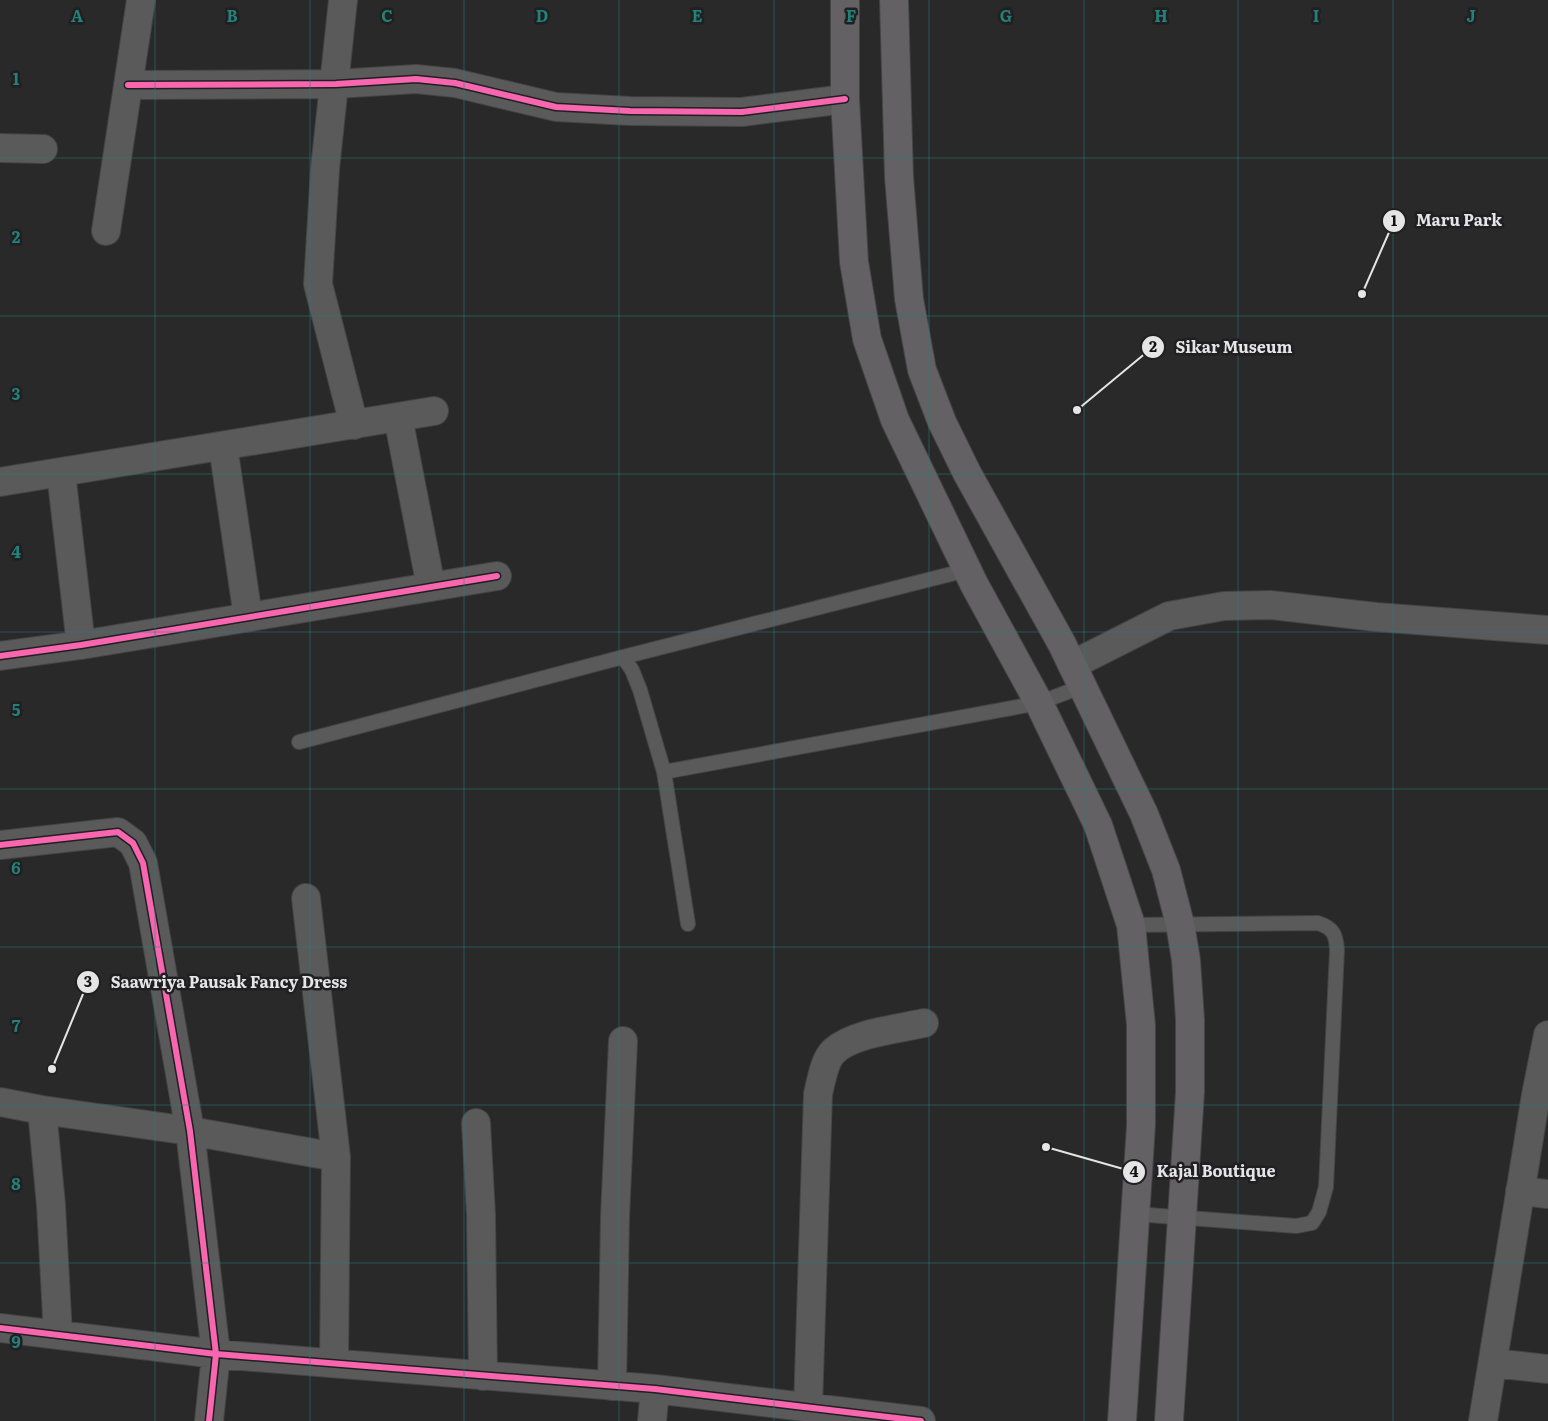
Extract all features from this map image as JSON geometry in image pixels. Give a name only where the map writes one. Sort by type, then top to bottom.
[{"type":"main road","points":[[845,0],[845,100],[854,262],[867,339],[895,420],[967,570],[1039,703],[1098,825],[1130,925],[1141,1025],[1141,1125],[1122,1421]]},
{"type":"main road","points":[[894,0],[899,176],[910,299],[922,370],[942,422],[967,473],[1078,676],[1144,814],[1166,870],[1180,924],[1186,960],[1190,1019],[1190,1092],[1169,1421]]},
{"type":"street","points":[[106,230],[141,0]]},
{"type":"street","points":[[343,0],[326,169],[318,284],[354,424]]},
{"type":"street","points":[[128,85],[336,84],[416,79],[455,83],[556,107],[630,111],[742,112],[845,100]]},
{"type":"street","points":[[0,148],[43,149]]},
{"type":"street","points":[[0,482],[434,411]]},
{"type":"street","points":[[398,417],[431,587]]},
{"type":"street","points":[[222,446],[248,617]]},
{"type":"street","points":[[61,473],[81,645]]},
{"type":"street","points":[[0,656],[81,645],[497,576]]},
{"type":"street","points":[[1078,676],[1169,616],[1224,606],[1270,605],[1376,617],[1548,630]]},
{"type":"street","points":[[0,845],[103,832],[118,832],[133,843],[143,863],[190,1131],[216,1354],[209,1421]]},
{"type":"street","points":[[306,898],[336,1157],[334,1364]]},
{"type":"street","points":[[808,1408],[818,1094],[824,1070],[833,1052],[855,1039],[924,1023]]},
{"type":"street","points":[[1483,1421],[1520,1191],[1548,1035]]},
{"type":"street","points":[[612,1386],[615,1217],[623,1041]]},
{"type":"street","points":[[0,1102],[42,1110],[190,1131],[336,1157]]},
{"type":"street","points":[[42,1110],[51,1205],[58,1335]]},
{"type":"street","points":[[476,1123],[481,1215],[483,1376]]},
{"type":"street","points":[[1520,1191],[1548,1194]]},
{"type":"street","points":[[0,1328],[216,1354],[655,1389],[921,1421]]},
{"type":"street","points":[[1493,1363],[1548,1369]]},
{"type":"street","points":[[652,1421],[655,1389]]},
{"type":"lane","points":[[299,742],[623,657],[967,570]]},
{"type":"lane","points":[[623,657],[632,670],[640,690],[664,772],[688,924]]},
{"type":"lane","points":[[664,772],[1039,703],[1078,676]]},
{"type":"lane","points":[[1130,925],[1318,923],[1330,927],[1336,936],[1337,950],[1326,1187],[1319,1212],[1312,1223],[1296,1226],[1135,1214]]},
{"type":"cycle path","points":[[128,85],[336,84],[416,79],[455,83],[556,107],[630,111],[742,112],[845,99]]},
{"type":"cycle path","points":[[0,656],[81,645],[497,576]]},
{"type":"cycle path","points":[[0,845],[118,832],[133,843],[143,863],[190,1131],[216,1354],[209,1421]]},
{"type":"cycle path","points":[[0,1328],[216,1354],[655,1389],[921,1421]]},
{"type":"place","name":"Maru Park","points":[[1362,294]]},
{"type":"place","name":"Sikar Museum","points":[[1077,410]]},
{"type":"place","name":"Saawriya Pausak Fancy Dress","points":[[52,1069]]},
{"type":"place","name":"Kajal Boutique","points":[[1046,1147]]}]
